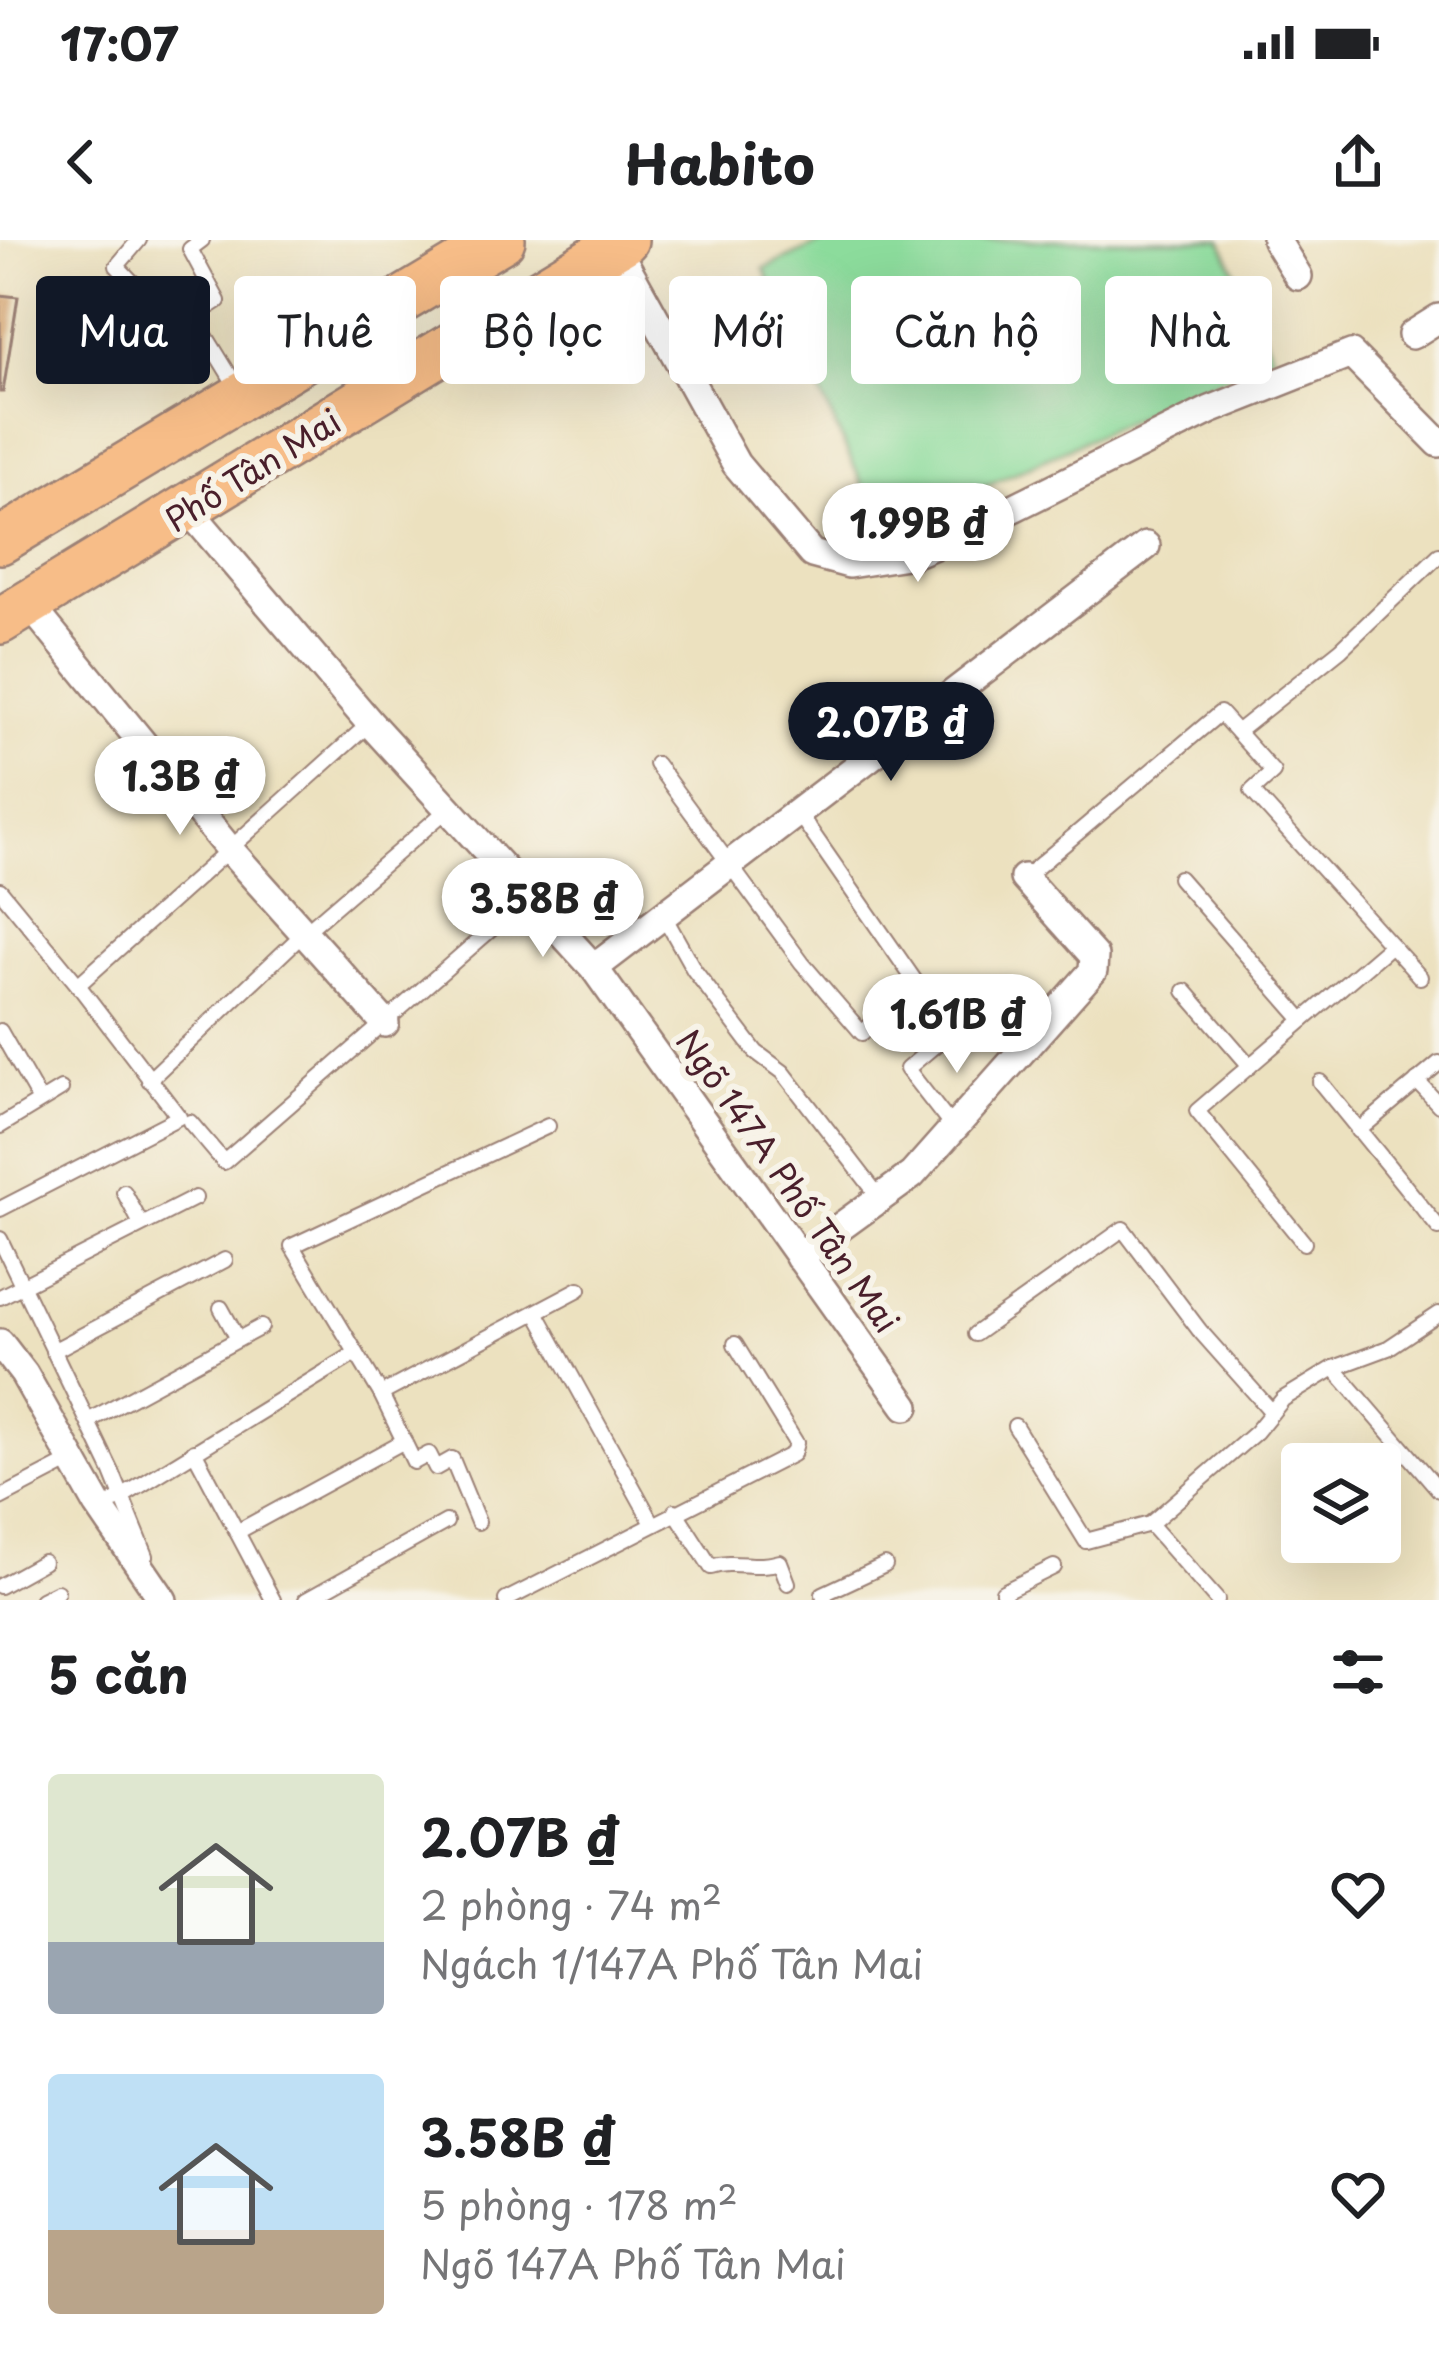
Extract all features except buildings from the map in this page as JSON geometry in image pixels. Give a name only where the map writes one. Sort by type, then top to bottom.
[{"type":"main road","name":"Phố Tân Mai","points":[[0,541],[502,240]]},
{"type":"main road","name":"Phố Tân Mai","points":[[15,612],[188,509],[596,248]]},
{"type":"street","points":[[1276,240],[1298,276]]},
{"type":"street","points":[[596,248],[623,260],[736,464],[812,554],[849,564],[913,554],[961,535],[1210,410],[1351,354],[1439,443]]},
{"type":"street","points":[[1412,334],[1439,318]]},
{"type":"street","name":"Ngõ 147A Phố Tân Mai","points":[[188,509],[370,723],[595,968],[906,1406]]},
{"type":"street","points":[[595,968],[1146,545]]},
{"type":"street","points":[[15,612],[386,1023]]},
{"type":"street","points":[[799,1257],[912,1175],[1093,970],[1094,956],[1024,878]]},
{"type":"street","points":[[0,1342],[73,1460],[112,1503],[163,1600]]},
{"type":"lane","points":[[127,276],[117,266],[139,240]]},
{"type":"lane","points":[[202,240],[190,249],[204,276]]},
{"type":"lane","points":[[210,343],[244,398]]},
{"type":"lane","points":[[1237,732],[1341,650],[1439,554]]},
{"type":"lane","points":[[1024,878],[1220,713],[1273,772],[1252,791],[1420,977]]},
{"type":"lane","points":[[78,985],[370,723]]},
{"type":"lane","points":[[656,764],[802,963],[862,1033],[917,984],[800,814]]},
{"type":"lane","points":[[149,1080],[304,933],[448,808]]},
{"type":"lane","points":[[1179,878],[1303,1020]]},
{"type":"lane","points":[[0,890],[179,1118],[0,1209]]},
{"type":"lane","points":[[190,1122],[224,1162],[527,898]]},
{"type":"lane","points":[[665,918],[694,970],[756,1052],[783,1072],[880,1198]]},
{"type":"lane","points":[[1304,1244],[1197,1111],[1391,945]]},
{"type":"lane","points":[[1185,991],[1250,1066]]},
{"type":"lane","points":[[953,1128],[907,1069],[971,1014]]},
{"type":"lane","points":[[3,1024],[40,1102]]},
{"type":"lane","points":[[1358,1131],[1439,1063]]},
{"type":"lane","points":[[1418,1081],[1439,1106]]},
{"type":"lane","points":[[1320,1082],[1439,1228]]},
{"type":"lane","points":[[0,1126],[61,1089]]},
{"type":"lane","points":[[478,1522],[452,1460],[436,1468],[429,1454],[414,1462],[381,1394],[292,1246],[548,1126]]},
{"type":"lane","points":[[124,1192],[141,1224]]},
{"type":"lane","points":[[0,1297],[195,1198]]},
{"type":"lane","points":[[975,1334],[1123,1228],[1200,1330],[1272,1412]]},
{"type":"lane","points":[[0,1239],[88,1420],[112,1503],[356,1353]]},
{"type":"lane","points":[[53,1351],[225,1261]]},
{"type":"lane","points":[[381,1394],[579,1289]]},
{"type":"lane","points":[[221,1308],[238,1339]]},
{"type":"lane","points":[[536,1312],[652,1522]]},
{"type":"lane","points":[[1016,1426],[1086,1541],[1150,1524],[1272,1412],[1334,1368],[1388,1348],[1439,1314]]},
{"type":"lane","points":[[88,1420],[261,1327]]},
{"type":"lane","points":[[506,1600],[797,1449],[735,1344]]},
{"type":"lane","points":[[1334,1368],[1439,1490]]},
{"type":"lane","points":[[237,1532],[404,1441]]},
{"type":"lane","points":[[194,1450],[273,1600]]},
{"type":"lane","points":[[0,1498],[73,1460]]},
{"type":"lane","points":[[675,1511],[711,1567],[727,1562],[755,1570],[780,1562],[788,1583]]},
{"type":"lane","points":[[306,1600],[446,1522]]},
{"type":"lane","points":[[1150,1524],[1217,1600]]},
{"type":"lane","points":[[0,1586],[43,1562]]},
{"type":"lane","points":[[825,1600],[823,1594],[885,1565]]},
{"type":"lane","points":[[1005,1600],[1003,1592],[1054,1567]]},
{"type":"lane","points":[[41,1600],[57,1592]]},
{"type":"green space","points":[[827,240],[1221,240],[1237,276],[1105,276],[1105,384],[1209,384],[884,532],[816,384],[827,384],[827,276],[767,276],[764,269]]}]
